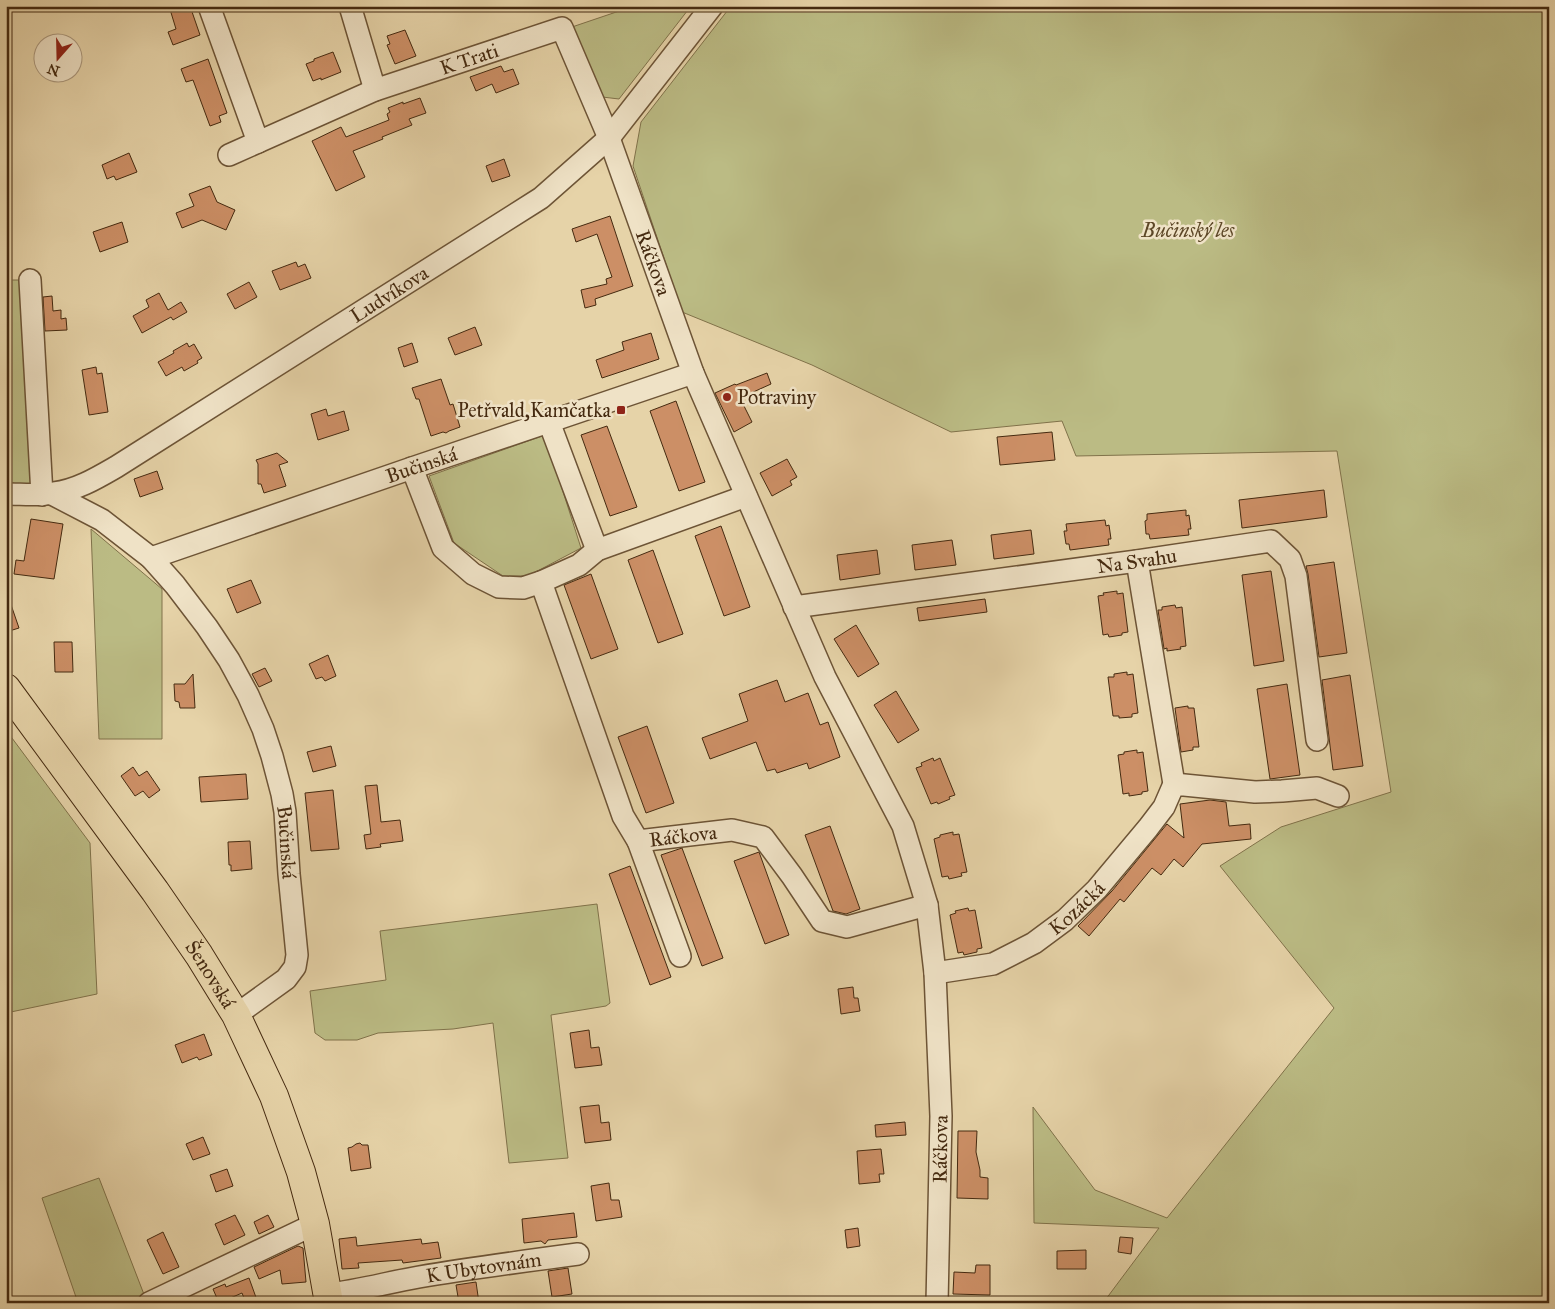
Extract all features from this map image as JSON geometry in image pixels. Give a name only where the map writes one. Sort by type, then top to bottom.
[{"type":"main road","name":"Šenovská","points":[[6,688],[166,907],[199,954],[236,1015],[264,1074],[286,1128],[315,1224],[329,1298]]},
{"type":"street","points":[[209,6],[258,142]]},
{"type":"street","points":[[350,6],[375,90]]},
{"type":"street","name":"Ludvíkova","points":[[6,494],[64,492],[85,484],[116,467],[541,198],[610,138],[712,6]]},
{"type":"street","name":"K Trati","points":[[229,154],[375,90],[562,28]]},
{"type":"street","name":"Ráčkova","points":[[562,28],[610,138],[693,373],[825,677],[903,826],[926,905],[935,973],[941,1116],[937,1303]]},
{"type":"street","points":[[30,280],[47,494]]},
{"type":"street","name":"Bučinská","points":[[151,558],[693,373]]},
{"type":"street","points":[[549,422],[597,550]]},
{"type":"street","points":[[412,468],[444,548],[473,574],[499,587],[523,588],[542,582],[579,565],[597,550],[746,496]]},
{"type":"street","name":"Bučinská","points":[[47,494],[102,520],[151,558],[197,613],[229,660],[248,695],[263,729],[282,794],[286,821],[296,962],[286,980],[236,1015]]},
{"type":"street","name":"Na Svahu","points":[[794,607],[1138,562],[1272,541],[1290,559],[1296,576],[1317,740]]},
{"type":"street","points":[[1138,562],[1174,784],[1255,792],[1282,792],[1317,788],[1338,796]]},
{"type":"street","name":"Ráčkova","points":[[542,582],[623,816],[638,841],[732,830],[763,837],[822,921],[847,927],[926,905]]},
{"type":"street","name":"Kozácká","points":[[935,973],[993,964],[1034,943],[1065,920],[1097,889],[1148,828],[1164,807],[1174,784]]},
{"type":"street","points":[[638,841],[680,956]]},
{"type":"street","points":[[149,1303],[315,1224]]},
{"type":"street","name":"K Ubytovnám","points":[[329,1298],[346,1292],[406,1280],[578,1254]]},
{"type":"green space","points":[[634,6],[691,6],[619,99],[594,96],[569,28]]},
{"type":"green space","name":"Bučinský les","points":[[731,6],[1549,6],[1549,1303],[1103,1303],[1159,1228],[1034,1223],[1033,1107],[1095,1190],[1167,1218],[1334,1008],[1220,866],[1281,827],[1391,792],[1337,451],[1076,456],[1062,421],[951,432],[812,365],[682,312],[633,166],[641,122]]},
{"type":"green space","points":[[6,280],[30,280],[36,485],[17,485],[6,479]]},
{"type":"green space","points":[[545,435],[581,548],[528,576],[503,576],[454,543],[429,476]]},
{"type":"green space","points":[[91,529],[162,589],[162,739],[99,739]]},
{"type":"green space","points":[[6,730],[90,843],[97,994],[6,1013]]},
{"type":"green space","points":[[597,904],[610,1003],[606,1006],[551,1015],[568,1158],[509,1163],[493,1023],[453,1029],[378,1033],[357,1040],[325,1040],[315,1033],[310,991],[386,980],[380,931]]},
{"type":"green space","points":[[99,1178],[145,1297],[131,1303],[78,1303],[42,1198]]},
{"type":"building","points":[[169,6],[190,6],[200,35],[173,45],[168,32],[176,29]]},
{"type":"building","points":[[405,30],[416,56],[395,64],[387,45],[390,44],[387,36]]},
{"type":"building","points":[[333,52],[341,72],[313,81],[306,64]]},
{"type":"building","points":[[208,59],[227,113],[219,116],[221,122],[210,126],[193,80],[186,82],[181,69]]},
{"type":"building","points":[[501,66],[504,72],[513,69],[519,84],[496,93],[492,84],[476,91],[470,77]]},
{"type":"building","points":[[420,98],[426,113],[409,119],[412,125],[353,151],[365,177],[336,191],[312,141],[341,127],[346,137],[389,120],[387,114],[390,112],[388,108]]},
{"type":"building","points":[[129,153],[137,172],[116,180],[114,176],[107,179],[102,165]]},
{"type":"building","points":[[504,159],[510,176],[492,182],[486,166]]},
{"type":"building","points":[[210,186],[217,202],[235,210],[226,230],[202,220],[182,228],[176,213],[194,206],[189,194]]},
{"type":"building","points":[[610,216],[633,286],[595,299],[596,305],[585,308],[581,290],[607,284],[606,279],[612,277],[597,234],[576,242],[572,229]]},
{"type":"building","points":[[122,222],[128,242],[100,252],[93,232]]},
{"type":"building","points":[[296,262],[298,267],[305,264],[311,278],[280,290],[272,271]]},
{"type":"building","points":[[249,282],[257,297],[235,309],[227,294]]},
{"type":"building","points":[[159,293],[168,310],[181,302],[187,312],[173,320],[171,317],[142,333],[133,316],[149,307],[146,300]]},
{"type":"building","points":[[52,296],[53,311],[61,310],[61,319],[66,318],[67,330],[45,331],[43,297]]},
{"type":"building","points":[[475,327],[482,345],[455,355],[448,338]]},
{"type":"building","points":[[651,333],[659,359],[602,378],[596,360],[624,350],[622,342]]},
{"type":"building","points":[[187,343],[189,347],[194,344],[202,358],[197,361],[198,363],[184,371],[182,367],[166,376],[158,362]]},
{"type":"building","points":[[412,343],[418,362],[404,367],[398,348]]},
{"type":"building","points":[[96,367],[97,374],[102,373],[108,412],[89,415],[82,370]]},
{"type":"building","points":[[767,373],[771,384],[740,398],[752,422],[734,432],[715,393]]},
{"type":"building","points":[[441,379],[450,405],[453,404],[460,427],[446,433],[443,432],[431,436],[419,399],[416,399],[412,388]]},
{"type":"building","points":[[676,401],[705,482],[679,491],[650,411]]},
{"type":"building","points":[[326,409],[328,416],[344,411],[349,430],[318,440],[311,414]]},
{"type":"building","points":[[607,426],[637,507],[610,516],[581,435]]},
{"type":"building","points":[[1052,432],[1055,460],[1000,465],[997,437]]},
{"type":"building","points":[[277,453],[288,462],[279,465],[286,486],[264,493],[261,484],[258,484],[258,464],[256,460]]},
{"type":"building","points":[[787,459],[797,477],[790,481],[792,485],[772,496],[760,473]]},
{"type":"building","points":[[157,471],[163,489],[140,497],[134,479]]},
{"type":"building","points":[[1324,490],[1327,517],[1242,528],[1239,500]]},
{"type":"building","points":[[1186,510],[1186,516],[1189,515],[1191,529],[1188,529],[1189,535],[1150,539],[1149,534],[1146,534],[1145,521],[1147,520],[1147,514]]},
{"type":"building","points":[[31,519],[63,524],[54,579],[14,574],[16,560],[24,561]]},
{"type":"building","points":[[1105,520],[1106,526],[1109,525],[1111,539],[1108,539],[1109,545],[1070,550],[1069,544],[1066,544],[1064,531],[1067,531],[1066,524]]},
{"type":"building","points":[[721,526],[750,607],[724,616],[695,536]]},
{"type":"building","points":[[1031,530],[1034,554],[994,559],[991,535]]},
{"type":"building","points":[[952,540],[956,565],[915,570],[912,545]]},
{"type":"building","points":[[653,550],[683,634],[658,643],[628,560]]},
{"type":"building","points":[[877,550],[880,574],[840,580],[837,555]]},
{"type":"building","points":[[1334,562],[1347,653],[1319,657],[1306,566]]},
{"type":"building","points":[[1271,571],[1284,661],[1254,666],[1242,575]]},
{"type":"building","points":[[591,574],[618,649],[591,659],[564,585]]},
{"type":"building","points":[[251,580],[261,603],[237,613],[227,589]]},
{"type":"building","points":[[1117,591],[1117,594],[1123,593],[1128,632],[1109,637],[1108,634],[1103,635],[1098,596],[1104,595],[1103,593]]},
{"type":"building","points":[[8,596],[19,628],[6,632],[6,597]]},
{"type":"building","points":[[985,599],[987,612],[919,621],[917,608]]},
{"type":"building","points":[[1175,605],[1176,608],[1182,607],[1186,646],[1180,647],[1181,649],[1167,651],[1167,648],[1164,649],[1158,610],[1162,610],[1162,607]]},
{"type":"building","points":[[856,625],[879,664],[858,677],[834,639]]},
{"type":"building","points":[[54,642],[72,642],[73,672],[55,672]]},
{"type":"building","points":[[328,655],[336,676],[325,681],[322,677],[316,679],[309,664]]},
{"type":"building","points":[[265,668],[272,681],[259,687],[252,674]]},
{"type":"building","points":[[1127,672],[1127,675],[1133,674],[1138,713],[1132,714],[1132,717],[1119,718],[1119,716],[1113,716],[1108,677],[1114,677],[1114,674]]},
{"type":"building","points":[[193,674],[195,708],[180,708],[179,702],[175,701],[174,684],[185,684]]},
{"type":"building","points":[[1350,675],[1363,766],[1333,770],[1322,680]]},
{"type":"building","points":[[777,680],[785,702],[808,693],[820,725],[828,722],[840,757],[809,769],[807,763],[777,773],[775,769],[767,771],[756,742],[710,759],[702,738],[748,721],[739,694]]},
{"type":"building","points":[[1287,684],[1300,775],[1270,779],[1257,689]]},
{"type":"building","points":[[896,691],[919,730],[898,743],[874,705]]},
{"type":"building","points":[[1188,706],[1188,708],[1194,708],[1199,747],[1193,747],[1193,750],[1181,752],[1175,708]]},
{"type":"building","points":[[647,726],[674,803],[646,813],[618,737]]},
{"type":"building","points":[[331,746],[336,766],[313,772],[307,752]]},
{"type":"building","points":[[1137,750],[1137,753],[1143,752],[1148,791],[1129,796],[1129,793],[1123,794],[1118,755]]},
{"type":"building","points":[[933,758],[934,761],[940,758],[955,795],[938,804],[937,802],[931,804],[916,768],[922,766],[921,763]]},
{"type":"building","points":[[133,767],[139,776],[147,771],[160,790],[149,798],[143,791],[135,796],[121,776]]},
{"type":"building","points":[[246,774],[248,799],[201,802],[199,777]]},
{"type":"building","points":[[377,785],[381,822],[400,820],[403,841],[380,844],[381,847],[366,849],[364,835],[371,834],[365,786]]},
{"type":"building","points":[[333,790],[339,849],[311,851],[305,793]]},
{"type":"building","points":[[1210,800],[1226,802],[1229,826],[1250,824],[1251,839],[1202,844],[1183,867],[1174,859],[1161,875],[1152,868],[1124,902],[1120,899],[1089,936],[1078,926],[1112,891],[1167,824],[1184,838],[1180,804]]},
{"type":"building","points":[[830,826],[860,909],[846,914],[833,911],[805,835]]},
{"type":"building","points":[[953,832],[953,835],[959,834],[967,872],[961,873],[962,876],[949,879],[948,876],[942,877],[934,839],[940,837],[940,835]]},
{"type":"building","points":[[250,841],[252,869],[231,871],[228,842]]},
{"type":"building","points":[[682,848],[723,958],[702,966],[661,855]]},
{"type":"building","points":[[759,852],[789,935],[765,944],[734,861]]},
{"type":"building","points":[[630,866],[671,977],[650,985],[609,874]]},
{"type":"building","points":[[968,908],[969,911],[975,910],[982,948],[977,949],[977,952],[964,955],[963,952],[958,953],[950,915],[956,913],[955,911]]},
{"type":"building","points":[[853,987],[854,998],[858,998],[860,1011],[841,1014],[838,989]]},
{"type":"building","points":[[589,1030],[591,1048],[599,1047],[602,1065],[575,1068],[570,1033]]},
{"type":"building","points":[[204,1034],[212,1055],[199,1060],[197,1057],[182,1063],[175,1045]]},
{"type":"building","points":[[599,1105],[601,1123],[609,1122],[611,1140],[585,1143],[580,1107]]},
{"type":"building","points":[[905,1122],[906,1135],[876,1137],[875,1125]]},
{"type":"building","points":[[958,1131],[977,1131],[976,1152],[980,1177],[988,1178],[988,1199],[957,1198]]},
{"type":"building","points":[[203,1137],[210,1154],[193,1160],[186,1144]]},
{"type":"building","points":[[360,1143],[368,1145],[371,1168],[351,1171],[348,1148]]},
{"type":"building","points":[[881,1149],[884,1174],[879,1174],[880,1182],[859,1184],[857,1151]]},
{"type":"building","points":[[227,1169],[233,1186],[216,1192],[210,1175]]},
{"type":"building","points":[[609,1183],[611,1200],[619,1200],[622,1217],[596,1221],[591,1186]]},
{"type":"building","points":[[574,1213],[577,1237],[548,1240],[545,1244],[541,1241],[524,1243],[522,1219]]},
{"type":"building","points":[[235,1215],[245,1235],[224,1245],[215,1224]]},
{"type":"building","points":[[268,1215],[274,1227],[259,1234],[254,1222]]},
{"type":"building","points":[[858,1228],[860,1246],[847,1248],[845,1230]]},
{"type":"building","points":[[163,1232],[179,1267],[163,1274],[147,1240]]},
{"type":"building","points":[[356,1237],[357,1246],[421,1239],[422,1244],[438,1242],[441,1258],[403,1263],[402,1260],[358,1263],[359,1268],[342,1269],[339,1239]]},
{"type":"building","points":[[1120,1237],[1133,1238],[1131,1254],[1118,1252]]},
{"type":"building","points":[[298,1246],[303,1248],[306,1282],[282,1284],[280,1270],[259,1279],[254,1267]]},
{"type":"building","points":[[1086,1250],[1086,1269],[1057,1269],[1057,1251]]},
{"type":"building","points":[[976,1265],[990,1265],[990,1295],[953,1294],[954,1272],[975,1273]]},
{"type":"building","points":[[568,1268],[572,1294],[552,1297],[548,1271]]},
{"type":"building","points":[[249,1278],[258,1303],[246,1303],[242,1293],[219,1303],[213,1289],[225,1284],[226,1287]]},
{"type":"building","points":[[476,1282],[479,1303],[459,1303],[456,1285]]},
{"type":"place","name":"Potraviny","points":[[727,397]]},
{"type":"place","name":"Petřvald,Kamčatka","points":[[621,410]]}]
